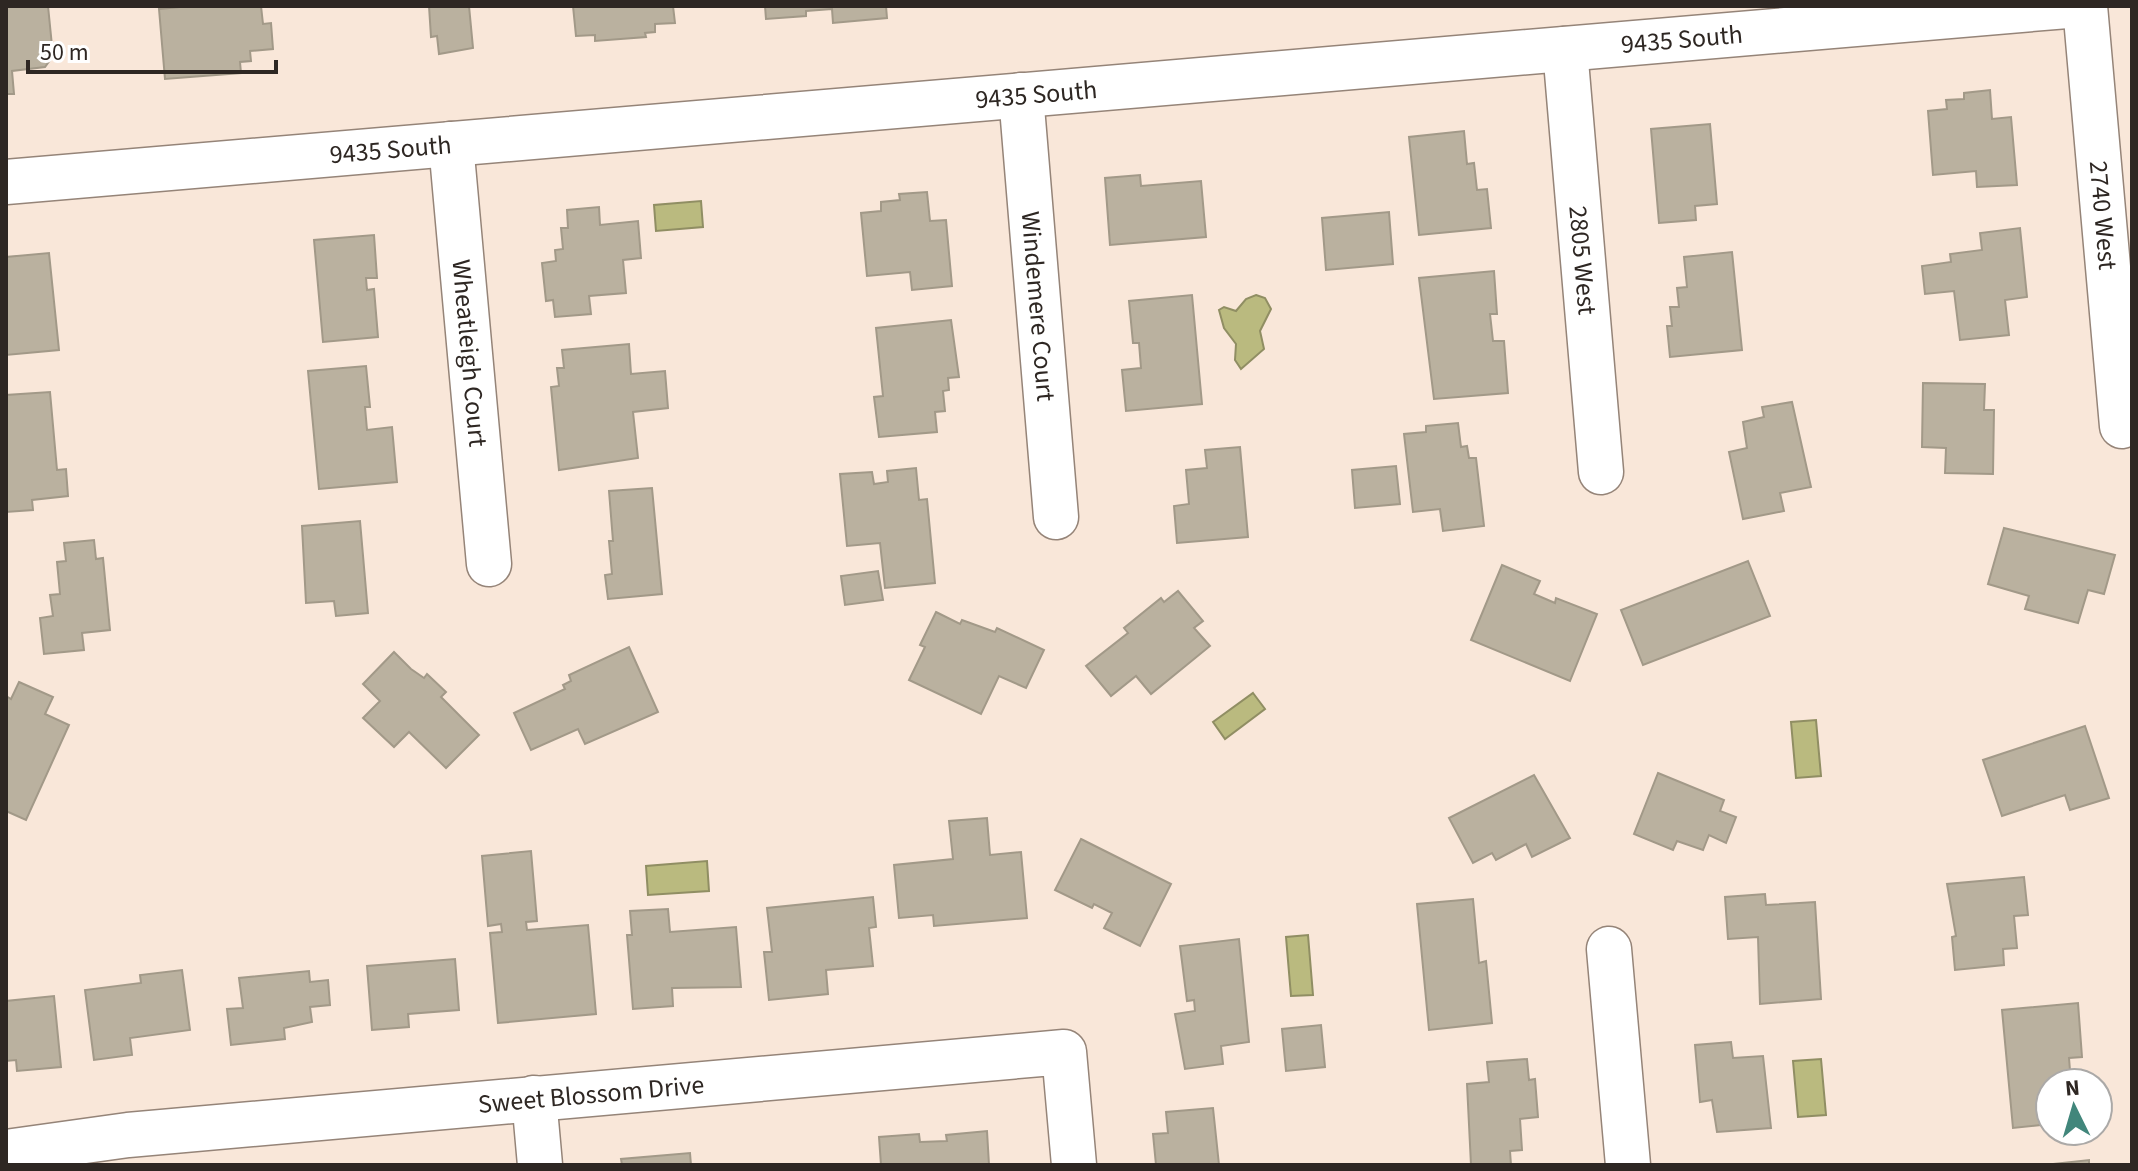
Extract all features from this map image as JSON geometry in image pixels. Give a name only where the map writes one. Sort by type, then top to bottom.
[{"type":"street","name":"9435 South","points":[[6,182],[2067,6]]},
{"type":"street","name":"2740 West","points":[[2085,6],[2122,426]]},
{"type":"street","name":"2805 West","points":[[1565,49],[1601,472]]},
{"type":"street","name":"Windemere Court","points":[[1021,95],[1056,517]]},
{"type":"street","name":"Wheatleigh Court","points":[[451,144],[489,564]]},
{"type":"street","points":[[1609,949],[1628,1165]]},
{"type":"street","name":"Sweet Blossom Drive","points":[[6,1152],[128,1135],[1064,1052],[1074,1165]]},
{"type":"street","points":[[534,1098],[540,1165]]},
{"type":"street","points":[[6,1152],[8,1165]]},
{"type":"shaded area","points":[[701,201],[703,227],[656,231],[654,205]]},
{"type":"shaded area","points":[[1256,295],[1265,298],[1271,309],[1260,331],[1264,349],[1241,369],[1235,360],[1236,344],[1224,328],[1219,310],[1224,307],[1236,311],[1246,299]]},
{"type":"shaded area","points":[[1253,693],[1265,709],[1225,739],[1213,722]]},
{"type":"shaded area","points":[[1816,720],[1821,776],[1796,778],[1791,722]]},
{"type":"shaded area","points":[[707,861],[709,891],[648,895],[646,866]]},
{"type":"shaded area","points":[[1308,935],[1313,995],[1291,996],[1286,937]]},
{"type":"shaded area","points":[[1821,1059],[1826,1115],[1798,1117],[1793,1061]]},
{"type":"building","points":[[6,6],[48,6],[53,56],[45,67],[12,71],[14,94],[6,94]]},
{"type":"building","points":[[261,6],[263,24],[271,23],[273,49],[250,51],[251,61],[240,62],[241,73],[165,79],[159,9]]},
{"type":"building","points":[[429,6],[469,6],[473,48],[439,54],[437,36],[431,37]]},
{"type":"building","points":[[573,6],[673,6],[675,23],[655,24],[655,32],[645,33],[646,37],[595,41],[595,35],[576,36]]},
{"type":"building","points":[[765,6],[886,6],[887,18],[833,23],[832,9],[806,11],[806,16],[766,19]]},
{"type":"building","points":[[1990,90],[1992,119],[2011,117],[2017,185],[1977,187],[1976,171],[1933,175],[1928,111],[1947,109],[1946,100],[1964,99],[1964,93]]},
{"type":"building","points":[[1710,124],[1717,204],[1695,206],[1696,220],[1659,223],[1651,129]]},
{"type":"building","points":[[1464,131],[1467,164],[1474,163],[1477,190],[1487,189],[1491,228],[1419,235],[1409,137]]},
{"type":"building","points":[[1140,175],[1141,186],[1201,181],[1206,237],[1110,245],[1105,178]]},
{"type":"building","points":[[927,192],[930,221],[946,220],[952,286],[912,290],[910,272],[867,276],[861,213],[881,211],[881,202],[900,200],[899,194]]},
{"type":"building","points":[[599,207],[600,225],[638,221],[641,258],[623,260],[626,293],[589,296],[591,314],[555,317],[553,300],[546,301],[542,263],[556,261],[555,250],[563,249],[561,228],[568,228],[567,210]]},
{"type":"building","points":[[1389,212],[1393,264],[1326,270],[1322,218]]},
{"type":"building","points":[[2020,228],[2027,297],[2005,300],[2009,335],[1960,340],[1954,291],[1925,294],[1922,266],[1951,262],[1950,254],[1982,250],[1980,233]]},
{"type":"building","points":[[374,235],[377,278],[366,278],[367,290],[374,289],[378,337],[323,342],[314,240]]},
{"type":"building","points":[[1732,252],[1742,350],[1670,357],[1667,326],[1672,326],[1670,307],[1679,307],[1677,288],[1687,287],[1684,257]]},
{"type":"building","points":[[49,253],[59,350],[6,355],[6,257]]},
{"type":"building","points":[[1494,271],[1497,314],[1490,314],[1493,341],[1504,341],[1508,393],[1434,399],[1419,278]]},
{"type":"building","points":[[1192,295],[1202,404],[1126,411],[1122,370],[1141,368],[1139,343],[1133,343],[1129,301]]},
{"type":"building","points":[[951,320],[959,377],[948,378],[949,390],[943,391],[945,411],[935,412],[937,432],[879,437],[874,397],[883,396],[876,328]]},
{"type":"building","points":[[629,344],[631,374],[665,371],[668,408],[633,412],[638,458],[559,470],[551,387],[559,386],[557,368],[564,368],[562,350]]},
{"type":"building","points":[[366,366],[370,407],[365,407],[367,430],[392,427],[397,482],[319,489],[308,371]]},
{"type":"building","points":[[1923,383],[1985,384],[1984,410],[1994,410],[1993,474],[1945,473],[1946,448],[1922,447]]},
{"type":"building","points":[[50,392],[57,470],[66,469],[68,496],[32,500],[33,510],[6,512],[6,395]]},
{"type":"building","points":[[1792,402],[1811,487],[1780,493],[1784,511],[1743,519],[1729,452],[1747,448],[1743,422],[1764,417],[1762,407]]},
{"type":"building","points":[[1458,423],[1461,447],[1467,446],[1469,458],[1476,458],[1484,526],[1443,531],[1440,509],[1413,512],[1404,434],[1426,432],[1426,426]]},
{"type":"building","points":[[1240,447],[1248,537],[1177,543],[1174,506],[1189,504],[1186,470],[1207,468],[1205,450]]},
{"type":"building","points":[[1396,466],[1400,504],[1355,508],[1352,470]]},
{"type":"building","points":[[916,468],[919,500],[927,499],[935,583],[885,588],[880,543],[847,546],[840,474],[872,472],[874,484],[888,482],[887,471]]},
{"type":"building","points":[[652,488],[662,594],[608,599],[605,575],[612,574],[609,541],[613,541],[609,491]]},
{"type":"building","points":[[360,521],[368,613],[336,616],[334,601],[306,603],[302,526]]},
{"type":"building","points":[[2004,528],[2115,555],[2104,594],[2088,590],[2078,623],[2025,609],[2029,596],[1988,584]]},
{"type":"building","points":[[94,540],[96,559],[103,558],[110,630],[82,633],[84,650],[44,654],[40,618],[53,616],[50,595],[60,594],[57,562],[66,561],[64,543]]},
{"type":"building","points":[[1748,561],[1770,616],[1643,665],[1621,610]]},
{"type":"building","points":[[1502,565],[1540,581],[1534,594],[1555,603],[1556,598],[1597,614],[1570,681],[1471,640]]},
{"type":"building","points":[[878,571],[883,600],[845,605],[841,576]]},
{"type":"building","points":[[1178,591],[1203,621],[1194,628],[1210,646],[1151,694],[1136,676],[1111,696],[1086,666],[1128,633],[1124,628],[1161,598],[1164,602]]},
{"type":"building","points":[[936,612],[960,624],[962,620],[995,632],[997,628],[1044,650],[1026,688],[999,676],[981,714],[909,680],[925,647],[920,645]]},
{"type":"building","points":[[629,647],[658,712],[585,744],[578,729],[531,750],[514,713],[565,689],[563,685],[571,681],[569,675]]},
{"type":"building","points":[[394,652],[411,669],[424,678],[427,674],[446,692],[441,697],[479,735],[446,768],[409,732],[394,747],[363,718],[380,701],[363,684]]},
{"type":"building","points":[[19,682],[53,697],[45,714],[69,725],[26,820],[6,811],[6,696],[11,699]]},
{"type":"building","points":[[2085,726],[2109,798],[2070,810],[2065,795],[2002,816],[1983,760]]},
{"type":"building","points":[[1658,773],[1724,800],[1720,811],[1736,817],[1726,843],[1709,835],[1703,850],[1677,841],[1673,850],[1634,834]]},
{"type":"building","points":[[1534,775],[1570,838],[1532,857],[1526,844],[1496,860],[1492,853],[1473,863],[1449,818]]},
{"type":"building","points":[[987,818],[990,855],[1021,852],[1027,918],[934,926],[933,915],[899,918],[894,865],[953,859],[949,821]]},
{"type":"building","points":[[1081,839],[1171,884],[1140,946],[1104,928],[1112,913],[1094,904],[1092,908],[1055,890]]},
{"type":"building","points":[[531,851],[537,921],[526,922],[527,930],[588,925],[596,1014],[498,1023],[490,933],[502,932],[501,924],[488,926],[482,856]]},
{"type":"building","points":[[2024,877],[2028,915],[2014,916],[2017,948],[2003,949],[2004,965],[1955,970],[1952,937],[1956,936],[1947,884]]},
{"type":"building","points":[[1765,894],[1766,905],[1815,902],[1821,999],[1760,1004],[1758,937],[1728,939],[1725,897]]},
{"type":"building","points":[[873,897],[876,927],[869,928],[873,966],[826,970],[828,994],[769,1000],[764,952],[772,952],[767,908]]},
{"type":"building","points":[[1473,899],[1479,963],[1486,961],[1492,1023],[1429,1030],[1417,904]]},
{"type":"building","points":[[668,909],[670,932],[736,927],[741,987],[672,988],[673,1006],[633,1009],[627,935],[632,935],[630,911]]},
{"type":"building","points":[[1239,939],[1249,1042],[1221,1046],[1223,1064],[1185,1069],[1175,1014],[1195,1011],[1194,1000],[1187,1001],[1180,946]]},
{"type":"building","points":[[455,959],[459,1010],[408,1014],[409,1027],[372,1030],[367,966]]},
{"type":"building","points":[[182,970],[190,1030],[130,1038],[132,1055],[94,1060],[85,990],[141,983],[140,975]]},
{"type":"building","points":[[309,971],[310,982],[328,980],[330,1005],[310,1007],[312,1022],[284,1028],[285,1039],[231,1045],[227,1009],[243,1008],[239,978]]},
{"type":"building","points":[[54,996],[61,1067],[17,1071],[16,1060],[6,1061],[6,1001]]},
{"type":"building","points":[[2078,1003],[2082,1057],[2069,1058],[2070,1067],[2034,1067],[2034,1126],[2013,1128],[2002,1010]]},
{"type":"building","points":[[1321,1025],[1325,1067],[1286,1071],[1282,1029]]},
{"type":"building","points":[[1731,1042],[1733,1058],[1763,1056],[1771,1128],[1717,1132],[1712,1100],[1700,1102],[1695,1045]]},
{"type":"building","points":[[1527,1059],[1529,1080],[1535,1079],[1538,1117],[1520,1119],[1522,1150],[1510,1151],[1511,1165],[1471,1165],[1467,1084],[1489,1082],[1487,1062]]},
{"type":"building","points":[[1213,1108],[1219,1165],[1156,1165],[1153,1134],[1168,1133],[1166,1112]]},
{"type":"building","points":[[987,1131],[989,1165],[881,1165],[879,1137],[919,1134],[920,1142],[947,1141],[946,1135]]},
{"type":"building","points":[[690,1153],[691,1165],[622,1165],[621,1159]]},
{"type":"building","points":[[2089,1160],[2089,1165],[2054,1165],[2054,1164]]}]
